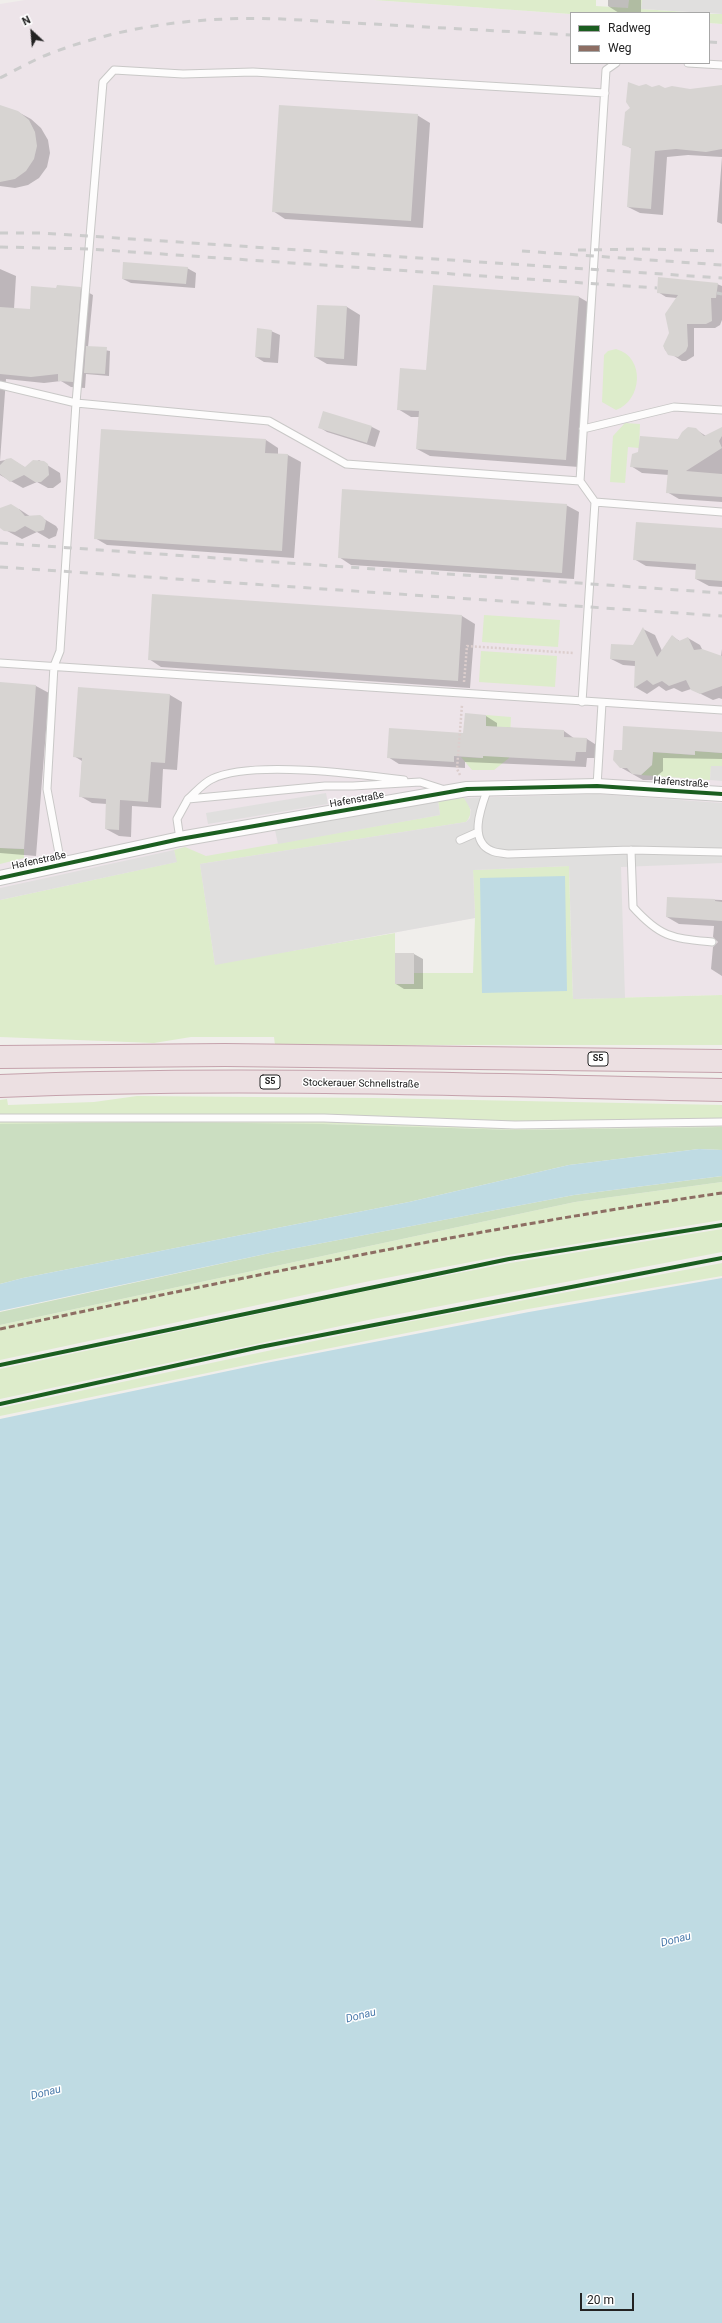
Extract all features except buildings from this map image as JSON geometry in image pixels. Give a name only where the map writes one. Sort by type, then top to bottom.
[{"type":"highway","name":"S5","points":[[0,1057],[225,1055],[722,1061]]},
{"type":"highway","name":"Stockerauer Schnellstraße","points":[[0,1086],[78,1083],[245,1082],[722,1090]]},
{"type":"street","name":"Hafenstraße","points":[[0,878],[180,839],[450,792],[488,788],[597,786],[722,794]]},
{"type":"lane","points":[[582,702],[595,502],[580,481],[606,70],[615,64]]},
{"type":"lane","points":[[705,64],[722,65]]},
{"type":"lane","points":[[61,864],[47,789],[54,666],[60,651],[76,403],[103,82],[114,70],[182,74],[253,72],[605,93]]},
{"type":"lane","points":[[0,385],[76,403],[269,421],[346,464],[580,481]]},
{"type":"lane","points":[[583,429],[674,407],[722,410]]},
{"type":"lane","points":[[595,502],[722,512]]},
{"type":"lane","points":[[0,663],[722,710]]},
{"type":"lane","points":[[597,786],[602,703]]},
{"type":"lane","points":[[180,839],[177,819],[188,799],[211,780],[237,770],[354,774],[420,782],[450,792]]},
{"type":"lane","points":[[188,799],[325,786],[420,782]]},
{"type":"lane","points":[[488,788],[480,810],[478,832],[483,844],[492,851],[508,854],[631,850],[722,852]]},
{"type":"lane","points":[[460,840],[478,832]]},
{"type":"lane","points":[[631,850],[633,907],[637,912],[650,926],[676,938],[712,942]]},
{"type":"lane","points":[[0,1118],[324,1118],[515,1124],[722,1122]]},
{"type":"shaded area","points":[[25,0],[374,0],[570,14],[570,64],[710,64],[710,23],[722,24],[722,995],[573,999],[569,866],[475,918],[215,965],[198,854],[177,862],[0,900],[0,4]]},
{"type":"shaded area","points":[[642,0],[722,0],[722,14],[710,13],[710,12],[641,9]]},
{"type":"shaded area","points":[[711,766],[722,766],[722,781],[710,780]]},
{"type":"shaded area","points":[[326,793],[328,804],[208,824],[206,813]]},
{"type":"shaded area","points":[[596,794],[722,803],[722,863],[621,867],[625,998],[573,999],[569,866],[473,870],[475,918],[215,965],[200,864],[466,822],[470,818],[471,810],[464,798]]},
{"type":"shaded area","points":[[438,801],[440,815],[278,844],[275,830]]},
{"type":"shaded area","points":[[174,850],[177,862],[0,900],[0,888]]},
{"type":"green space","points":[[374,0],[596,0],[596,6],[628,8],[629,0],[642,0],[642,9],[686,12],[570,12],[570,14]]},
{"type":"green space","points":[[710,14],[722,14],[722,24],[710,23]]},
{"type":"green space","points":[[616,349],[626,354],[632,361],[636,369],[637,379],[631,398],[625,405],[616,410],[602,402],[604,355],[608,351]]},
{"type":"green space","points":[[625,423],[640,424],[639,448],[628,447],[625,483],[610,482],[613,436]]},
{"type":"green space","points":[[484,615],[560,620],[558,647],[482,642]]},
{"type":"green space","points":[[481,651],[557,656],[555,687],[479,682]]},
{"type":"green space","points":[[486,715],[511,717],[509,758],[494,770],[472,770],[461,757],[483,758]]},
{"type":"green space","points":[[695,751],[722,753],[722,766],[711,766],[710,780],[641,775],[652,765],[653,752],[694,755]]},
{"type":"green space","points":[[464,798],[470,810],[470,816],[466,822],[200,864],[215,964],[395,933],[395,984],[414,984],[414,973],[473,973],[475,918],[473,870],[569,866],[573,999],[722,995],[722,1045],[275,1045],[274,1037],[191,1037],[154,1043],[0,1037],[0,900],[176,862],[174,850],[185,847],[206,856],[440,815],[438,801]]},
{"type":"green space","points":[[0,848],[24,849],[24,858],[0,864]]},
{"type":"green space","points":[[137,1096],[374,1098],[722,1105],[722,1127],[515,1130],[323,1124],[0,1124],[0,1100],[7,1099],[8,1105],[94,1102]]},
{"type":"green space","points":[[162,1122],[323,1124],[515,1130],[722,1127],[722,1150],[699,1149],[569,1165],[409,1202],[23,1278],[0,1284],[0,1124]]},
{"type":"green space","points":[[722,1176],[722,1182],[575,1202],[0,1325],[0,1312],[270,1253],[574,1195]]},
{"type":"green space","points":[[722,1182],[722,1220],[508,1255],[370,1281],[0,1360],[0,1325],[575,1202]]},
{"type":"green space","points":[[722,1229],[722,1252],[373,1319],[0,1399],[0,1369],[372,1290],[510,1263]]},
{"type":"green space","points":[[722,1263],[722,1276],[528,1309],[265,1361],[0,1416],[0,1408],[375,1328]]},
{"type":"water","points":[[565,876],[567,991],[482,993],[480,878]]},
{"type":"water","points":[[699,1149],[722,1150],[722,1176],[574,1195],[270,1253],[0,1311],[0,1284],[23,1278],[409,1202],[569,1165]]},
{"type":"water","name":"Donau","points":[[722,1278],[722,2323],[0,2323],[0,1419],[266,1363],[529,1312]]},
{"type":"railway","points":[[0,78],[43,56],[77,44],[135,29],[193,21],[252,18],[282,19],[570,35]]},
{"type":"railway","points":[[710,42],[722,43]]},
{"type":"railway","points":[[0,233],[42,233],[722,278]]},
{"type":"railway","points":[[0,247],[89,249],[657,288]]},
{"type":"railway","points":[[578,250],[644,249],[722,251]]},
{"type":"railway","points":[[522,251],[722,265]]},
{"type":"railway","points":[[717,293],[722,294]]},
{"type":"railway","points":[[0,543],[722,593]]},
{"type":"railway","points":[[0,567],[722,616]]},
{"type":"marked path","points":[[0,1329],[180,1291],[450,1238],[722,1193]]},
{"type":"cycle path","points":[[0,878],[180,839],[467,789],[597,786],[722,794]]},
{"type":"cycle path","points":[[0,1365],[509,1259],[722,1225]]},
{"type":"cycle path","points":[[0,1404],[260,1347],[722,1258]]}]
